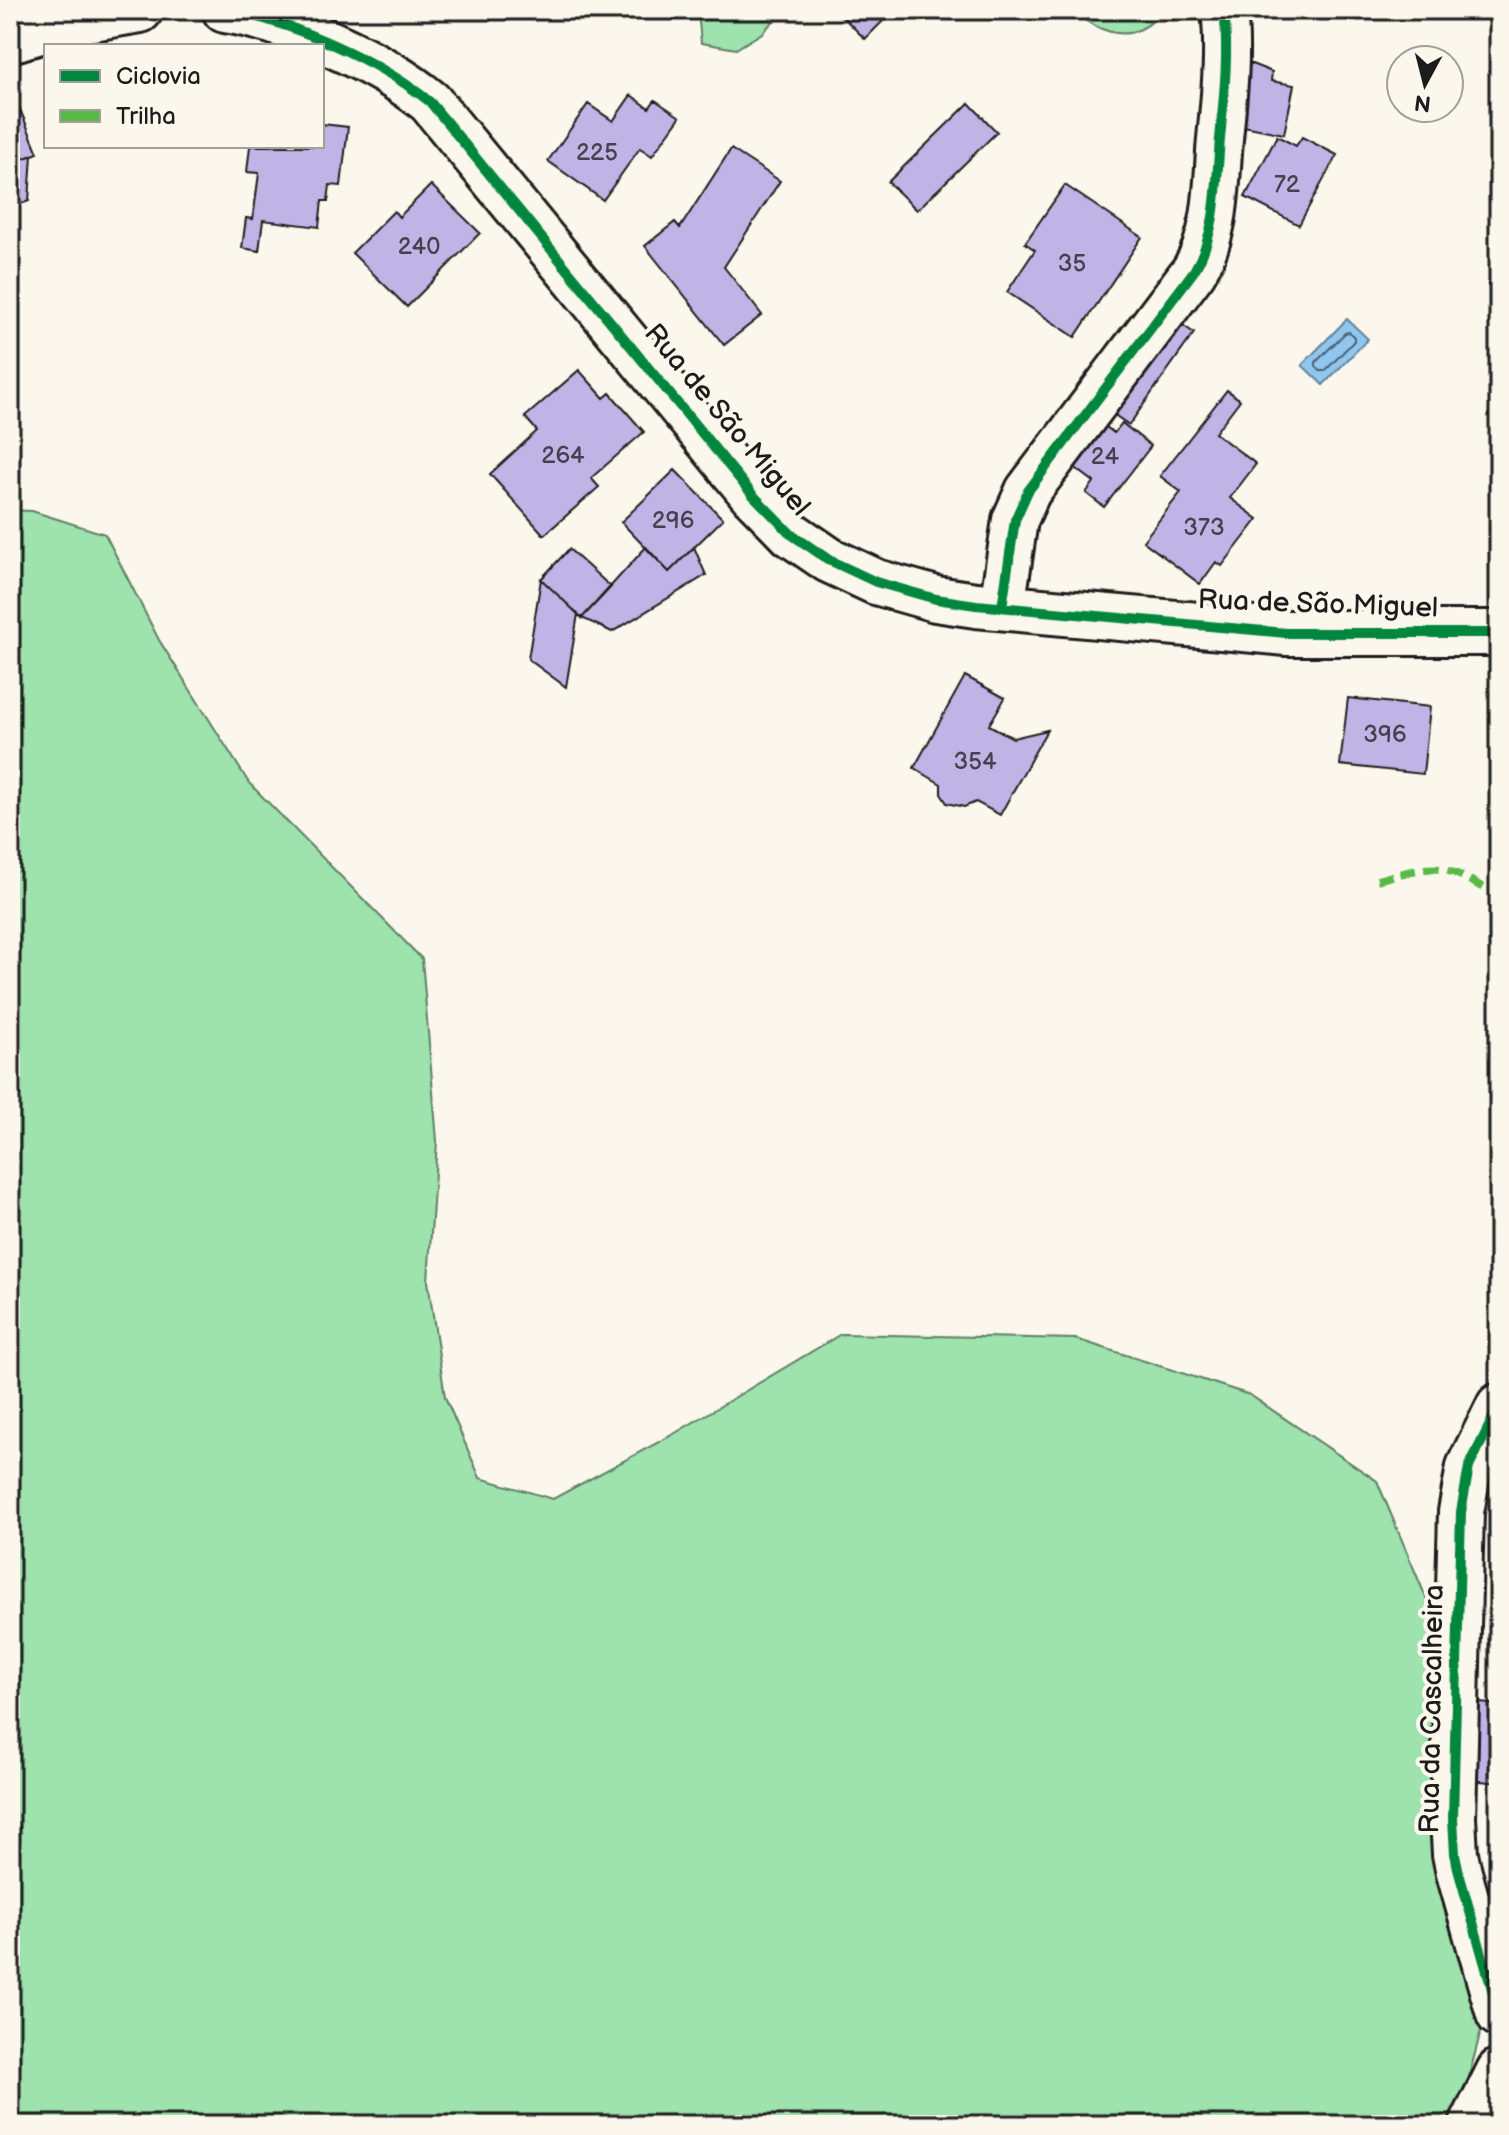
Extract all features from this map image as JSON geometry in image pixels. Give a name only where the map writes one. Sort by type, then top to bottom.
[{"type":"street","points":[[10,40],[74,21],[140,10]]},
{"type":"street","name":"Rua de São Miguel","points":[[225,10],[258,16],[304,32],[391,75],[430,102],[752,494],[803,543],[844,568],[895,588],[936,599],[1002,607],[1287,633],[1499,633]]},
{"type":"street","points":[[1002,607],[1013,530],[1018,510],[1028,491],[1194,271],[1206,249],[1213,218],[1227,59],[1224,10]]},
{"type":"street","name":"Rua da Cascalheira","points":[[1499,1406],[1469,1467],[1461,1512],[1453,1818],[1459,1873],[1499,2014]]},
{"type":"street","points":[[1472,2125],[1499,2071]]},
{"type":"green space","points":[[698,10],[784,10],[762,33],[736,49],[701,43]]},
{"type":"green space","points":[[1075,10],[1164,10],[1141,29],[1115,33],[1095,26]]},
{"type":"green space","points":[[10,510],[32,511],[105,534],[159,640],[249,783],[422,959],[437,1141],[428,1281],[445,1397],[480,1478],[553,1499],[672,1435],[841,1334],[1076,1339],[1250,1395],[1377,1481],[1430,1607],[1446,1748],[1485,2015],[1462,2103],[1449,2125],[10,2125]]},
{"type":"water","points":[[1347,319],[1368,339],[1323,385],[1302,365]]},
{"type":"building","points":[[836,10],[894,10],[865,39]]},
{"type":"building","points":[[1239,59],[1272,72],[1271,81],[1294,85],[1284,134],[1229,123]]},
{"type":"building","points":[[10,90],[38,153],[10,164]]},
{"type":"building","points":[[631,95],[649,108],[655,100],[680,117],[652,156],[640,148],[603,200],[548,161],[588,104],[613,121]]},
{"type":"building","points":[[969,103],[997,132],[917,210],[888,182]]},
{"type":"building","points":[[324,124],[348,127],[341,186],[330,185],[328,201],[322,201],[319,227],[263,220],[259,251],[242,248],[246,218],[253,219],[259,173],[247,172],[250,148],[324,148]]},
{"type":"building","points":[[1277,136],[1296,146],[1302,137],[1337,155],[1299,225],[1245,197]]},
{"type":"building","points":[[731,149],[780,181],[724,267],[762,315],[724,345],[645,246],[675,222],[680,228]]},
{"type":"building","points":[[32,155],[29,201],[10,208],[10,164]]},
{"type":"building","points":[[431,185],[480,233],[407,307],[352,253],[394,211],[399,217]]},
{"type":"building","points":[[1065,185],[1142,237],[1075,337],[1007,292],[1035,250],[1025,243]]},
{"type":"building","points":[[1171,317],[1194,333],[1129,425],[1106,409]]},
{"type":"building","points":[[579,370],[604,398],[610,393],[644,432],[591,478],[599,487],[544,535],[490,474],[537,431],[525,417]]},
{"type":"building","points":[[1227,390],[1240,400],[1215,433],[1256,464],[1230,498],[1258,519],[1222,566],[1216,562],[1200,584],[1143,541],[1181,492],[1160,476]]},
{"type":"building","points":[[1096,419],[1114,433],[1122,423],[1151,446],[1104,507],[1086,493],[1094,482],[1065,460]]},
{"type":"building","points":[[675,470],[723,519],[669,572],[621,522]]},
{"type":"building","points":[[646,547],[669,572],[694,547],[706,575],[612,632],[582,618]]},
{"type":"building","points":[[569,549],[611,587],[582,618],[541,579]]},
{"type":"building","points":[[541,579],[578,614],[566,687],[528,659]]},
{"type":"building","points":[[965,676],[1005,698],[989,725],[1013,738],[1047,730],[1000,815],[976,802],[964,807],[947,803],[941,794],[941,784],[914,768]]},
{"type":"building","points":[[1348,698],[1430,707],[1423,774],[1340,765]]},
{"type":"building","points":[[1480,1703],[1499,1705],[1499,1783],[1471,1780]]},
{"type":"marked path","points":[[1377,880],[1416,870],[1441,869],[1464,877],[1499,897]]},
{"type":"cycle path","points":[[225,10],[277,23],[332,44],[386,72],[430,102],[752,494],[791,534],[829,560],[876,582],[936,599],[976,605],[1287,633],[1499,633]]},
{"type":"cycle path","points":[[1002,607],[1015,520],[1028,491],[1194,271],[1208,240],[1216,190],[1225,74],[1224,10]]},
{"type":"cycle path","points":[[1499,1406],[1469,1467],[1461,1512],[1453,1818],[1459,1873],[1499,2014]]}]
